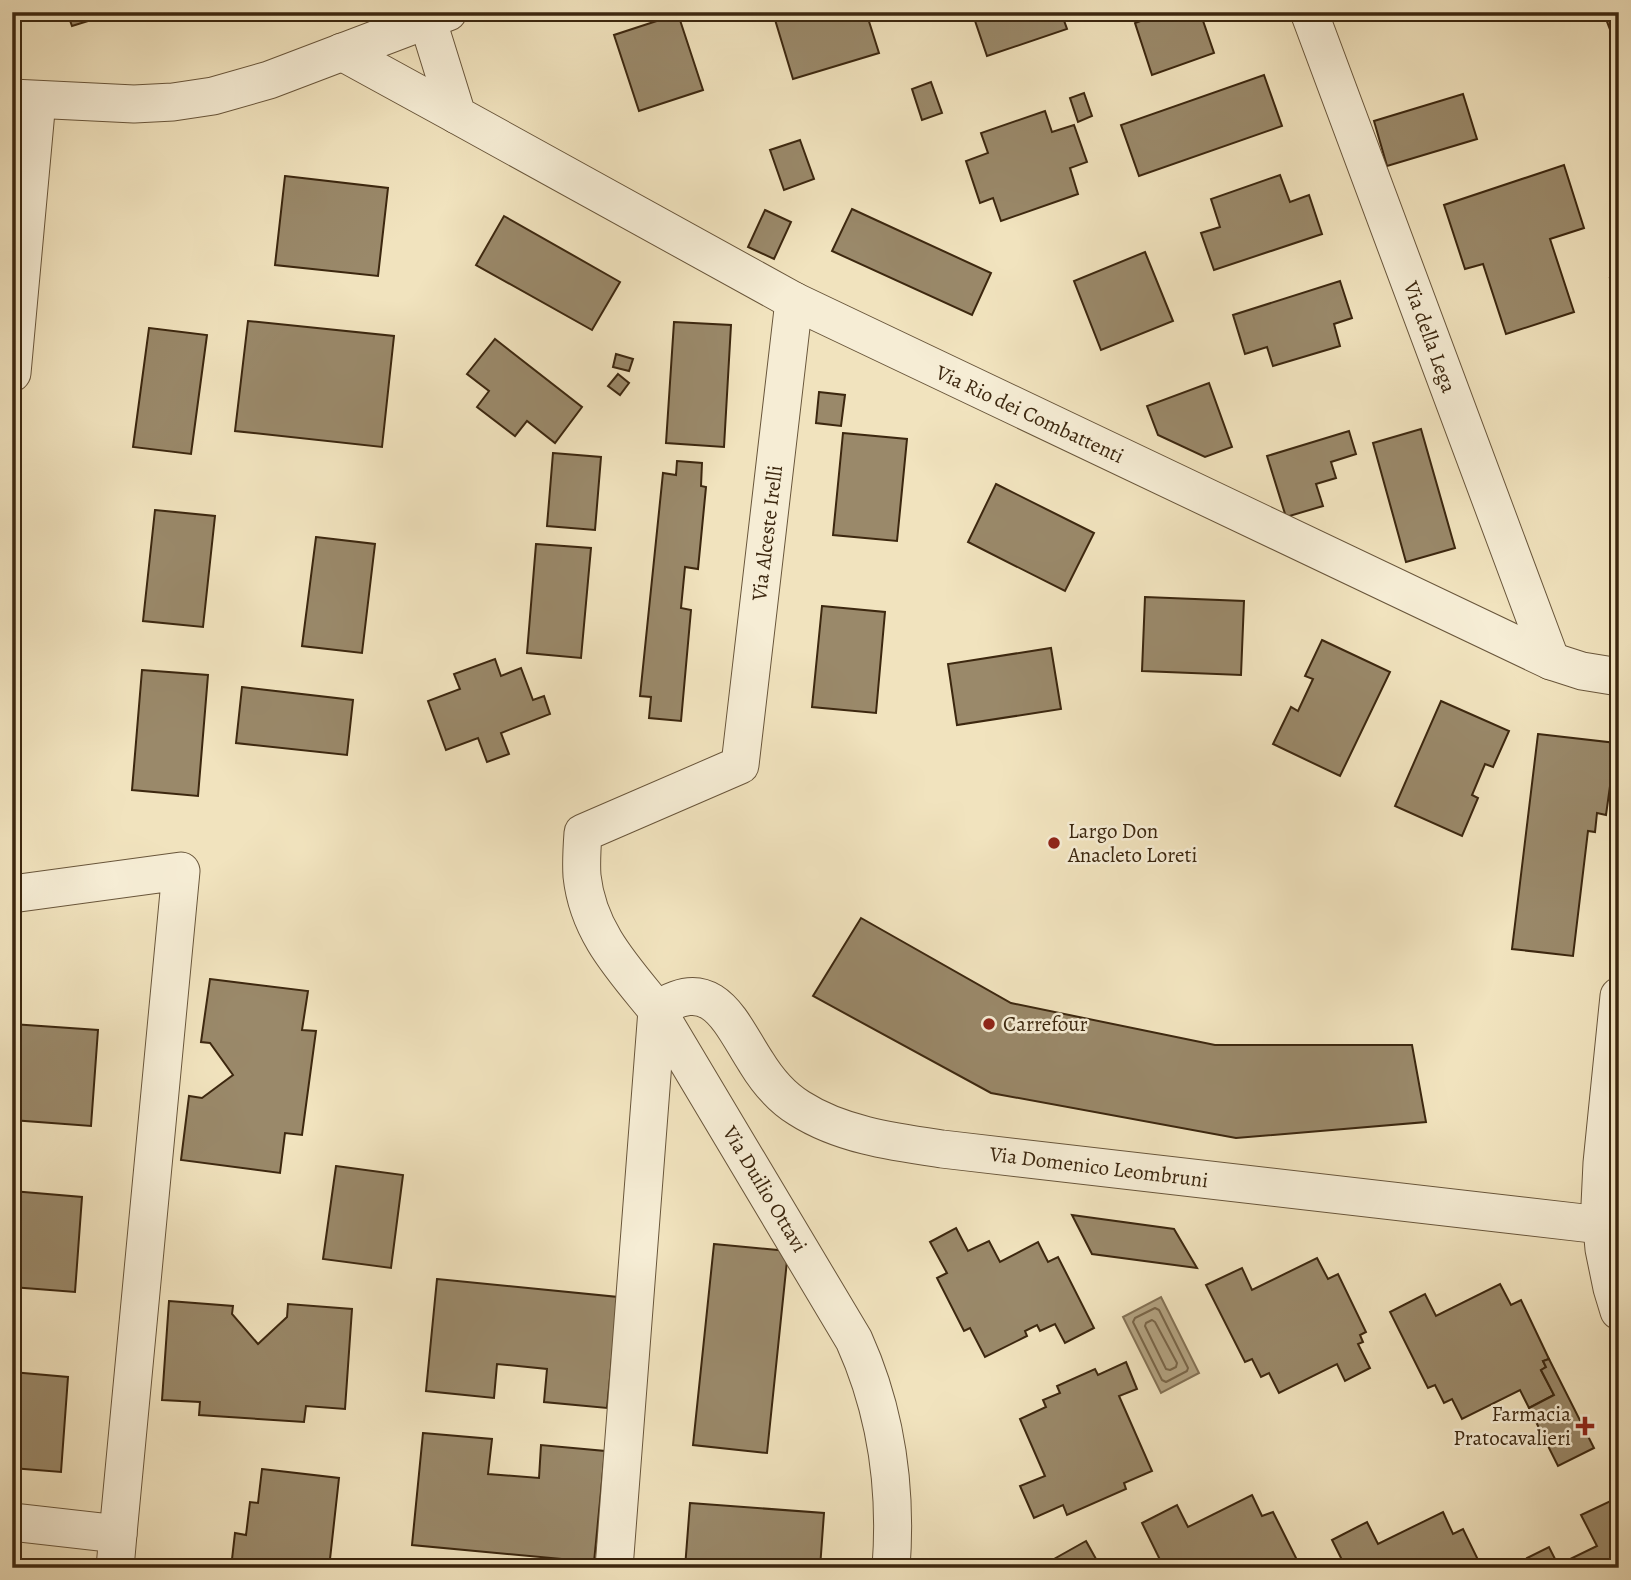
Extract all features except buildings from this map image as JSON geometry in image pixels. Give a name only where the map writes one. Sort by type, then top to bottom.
[{"type":"street","name":"Via della Lega","points":[[1309,12],[1551,661]]},
{"type":"street","points":[[12,373],[24,99],[134,104],[195,100],[259,83],[433,15],[457,115]]},
{"type":"street","name":"Via Rio dei Combattenti","points":[[342,52],[793,302],[1551,661],[1582,671],[1619,677]]},
{"type":"street","name":"Via Alceste Irelli","points":[[583,833],[740,765],[793,302]]},
{"type":"street","name":"Via Duilio Ottavi","points":[[583,833],[582,874],[586,899],[599,933],[657,1010],[845,1323],[862,1357],[877,1404],[888,1455],[893,1526],[891,1568]]},
{"type":"street","points":[[12,894],[181,871],[117,1551],[12,1522]]},
{"type":"street","points":[[1618,1305],[1604,1249],[1600,1185],[1614,1112],[1619,996]]},
{"type":"street","name":"Via Domenico Leombruni","points":[[657,1010],[677,999],[690,997],[713,1003],[723,1010],[763,1073],[784,1097],[830,1124],[869,1136],[942,1149],[1601,1225]]},
{"type":"street","points":[[614,1568],[657,1010]]},
{"type":"water","points":[[1161,1297],[1199,1373],[1161,1393],[1123,1317]]},
{"type":"place","name":"Largo Don Anacleto Loreti","points":[[1054,843]]},
{"type":"place","name":"Carrefour","points":[[989,1024]]},
{"type":"place","name":"Farmacia Pratocavalieri","points":[[1585,1426]]}]
